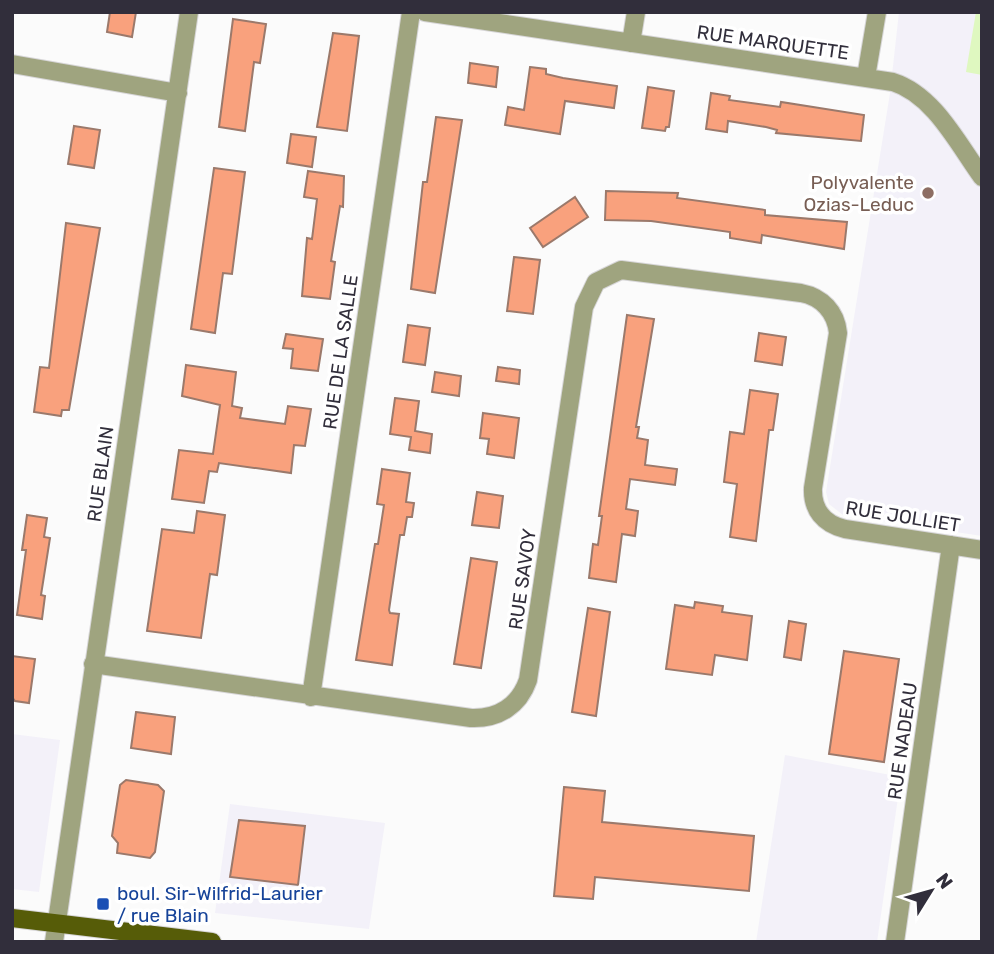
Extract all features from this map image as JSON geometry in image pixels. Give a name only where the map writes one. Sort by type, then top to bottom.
[{"type":"main road","points":[[12,918],[55,933],[212,942]]},
{"type":"street","name":"RUE BLAIN","points":[[55,933],[189,12]]},
{"type":"street","name":"RUE DE LA SALLE","points":[[311,697],[411,12]]},
{"type":"street","name":"RUE MARQUETTE","points":[[425,12],[900,84],[922,97],[982,177]]},
{"type":"street","points":[[631,43],[636,12]]},
{"type":"street","points":[[866,78],[877,12]]},
{"type":"street","points":[[12,64],[177,93]]},
{"type":"street","name":"RUE SAVOY","points":[[93,664],[311,697],[479,718],[507,710],[522,694],[530,669],[584,307],[589,293],[602,278],[628,269],[801,293],[820,300],[833,314],[837,327],[836,351],[813,494],[821,517]]},
{"type":"street","name":"RUE JOLLIET","points":[[821,517],[845,529],[982,550]]},
{"type":"street","name":"RUE NADEAU","points":[[895,942],[951,545]]},
{"type":"shaded area","name":"Polyvalente Ozias-Leduc","points":[[899,12],[982,12],[982,536],[843,515],[829,504],[826,492],[890,93]]},
{"type":"shaded area","points":[[12,734],[60,740],[39,892],[12,889]]},
{"type":"shaded area","points":[[785,755],[901,777],[877,942],[756,942]]},
{"type":"shaded area","points":[[230,804],[385,823],[369,929],[215,913]]},
{"type":"green space","points":[[976,12],[982,12],[982,75],[966,72]]},
{"type":"building","points":[[110,12],[136,12],[132,37],[107,32]]},
{"type":"building","points":[[233,19],[266,24],[260,63],[254,62],[245,131],[219,127]]},
{"type":"building","points":[[333,33],[359,36],[347,131],[317,127]]},
{"type":"building","points":[[470,63],[498,67],[496,87],[468,83]]},
{"type":"building","points":[[530,67],[546,69],[546,74],[563,78],[617,86],[614,108],[565,101],[560,134],[505,125],[508,107],[524,110]]},
{"type":"building","points":[[648,87],[674,91],[669,127],[666,127],[665,131],[642,128]]},
{"type":"building","points":[[711,93],[730,96],[729,100],[780,107],[781,102],[864,115],[861,141],[776,133],[777,130],[766,127],[728,121],[727,132],[706,129]]},
{"type":"building","points":[[436,117],[462,120],[435,293],[411,289],[423,182],[427,182]]},
{"type":"building","points":[[74,126],[100,130],[94,168],[68,164]]},
{"type":"building","points":[[291,134],[316,137],[312,167],[287,163]]},
{"type":"building","points":[[214,168],[245,172],[232,274],[223,273],[215,333],[191,329]]},
{"type":"building","points":[[308,171],[344,176],[343,207],[340,206],[331,261],[335,262],[330,299],[302,296],[307,238],[312,239],[317,199],[304,197]]},
{"type":"building","points":[[606,191],[678,193],[677,198],[765,210],[765,215],[847,222],[844,249],[762,235],[761,243],[730,238],[730,232],[651,221],[605,220]]},
{"type":"building","points":[[575,197],[588,217],[543,247],[530,228]]},
{"type":"building","points":[[66,223],[100,228],[69,410],[62,410],[61,416],[34,412],[40,367],[49,368]]},
{"type":"building","points":[[514,257],[540,260],[533,314],[507,311]]},
{"type":"building","points":[[627,315],[654,319],[636,427],[639,427],[637,438],[648,440],[645,465],[677,469],[675,485],[630,479],[626,509],[638,511],[635,536],[622,534],[616,582],[589,578],[593,544],[598,545],[602,516],[599,516]]},
{"type":"building","points":[[408,325],[430,328],[425,365],[403,362]]},
{"type":"building","points":[[759,333],[786,337],[782,365],[755,361]]},
{"type":"building","points":[[286,334],[323,339],[318,371],[291,368],[293,349],[283,348]]},
{"type":"building","points":[[186,365],[236,372],[232,406],[242,408],[240,418],[285,424],[288,406],[311,409],[305,446],[294,445],[291,473],[219,463],[217,472],[209,471],[204,503],[172,499],[179,450],[213,454],[220,405],[182,396]]},
{"type":"building","points":[[498,367],[520,370],[519,384],[496,381]]},
{"type":"building","points":[[435,372],[461,376],[459,396],[432,392]]},
{"type":"building","points":[[750,390],[778,394],[773,430],[769,430],[756,541],[730,537],[737,484],[724,482],[730,432],[744,434]]},
{"type":"building","points":[[395,398],[419,401],[415,431],[432,434],[430,453],[409,450],[411,437],[390,434]]},
{"type":"building","points":[[483,413],[519,418],[514,458],[487,454],[489,439],[480,438]]},
{"type":"building","points":[[382,469],[410,473],[406,502],[414,503],[412,517],[407,517],[404,535],[400,535],[389,610],[390,613],[399,614],[392,665],[356,660],[384,505],[377,504]]},
{"type":"building","points":[[477,492],[503,496],[499,528],[472,525]]},
{"type":"building","points":[[197,511],[225,515],[217,575],[210,574],[201,638],[147,631],[162,529],[194,533]]},
{"type":"building","points":[[27,515],[47,518],[44,537],[50,538],[41,595],[45,596],[42,619],[17,615],[26,550],[22,550]]},
{"type":"building","points":[[471,558],[497,562],[481,668],[454,664]]},
{"type":"building","points":[[695,602],[723,606],[722,612],[752,616],[747,660],[715,655],[712,675],[666,669],[675,605],[694,608]]},
{"type":"building","points":[[588,608],[610,612],[596,716],[572,712]]},
{"type":"building","points":[[789,621],[806,624],[801,660],[784,657]]},
{"type":"building","points":[[844,651],[899,659],[884,762],[829,754]]},
{"type":"building","points":[[12,656],[35,659],[29,703],[15,701],[12,697]]},
{"type":"building","points":[[136,712],[175,717],[171,754],[131,748]]},
{"type":"building","points":[[126,780],[158,785],[164,791],[155,852],[150,858],[117,853],[118,843],[112,836],[120,785]]},
{"type":"building","points":[[564,787],[605,791],[602,822],[754,836],[749,891],[595,877],[593,899],[554,896]]},
{"type":"building","points":[[239,820],[305,826],[298,885],[230,877]]},
{"type":"place","name":"Polyvalente Ozias-Leduc","points":[[928,193]]},
{"type":"place","name":"boul. Sir-Wilfrid-Laurier / rue Blain","points":[[103,904]]}]
